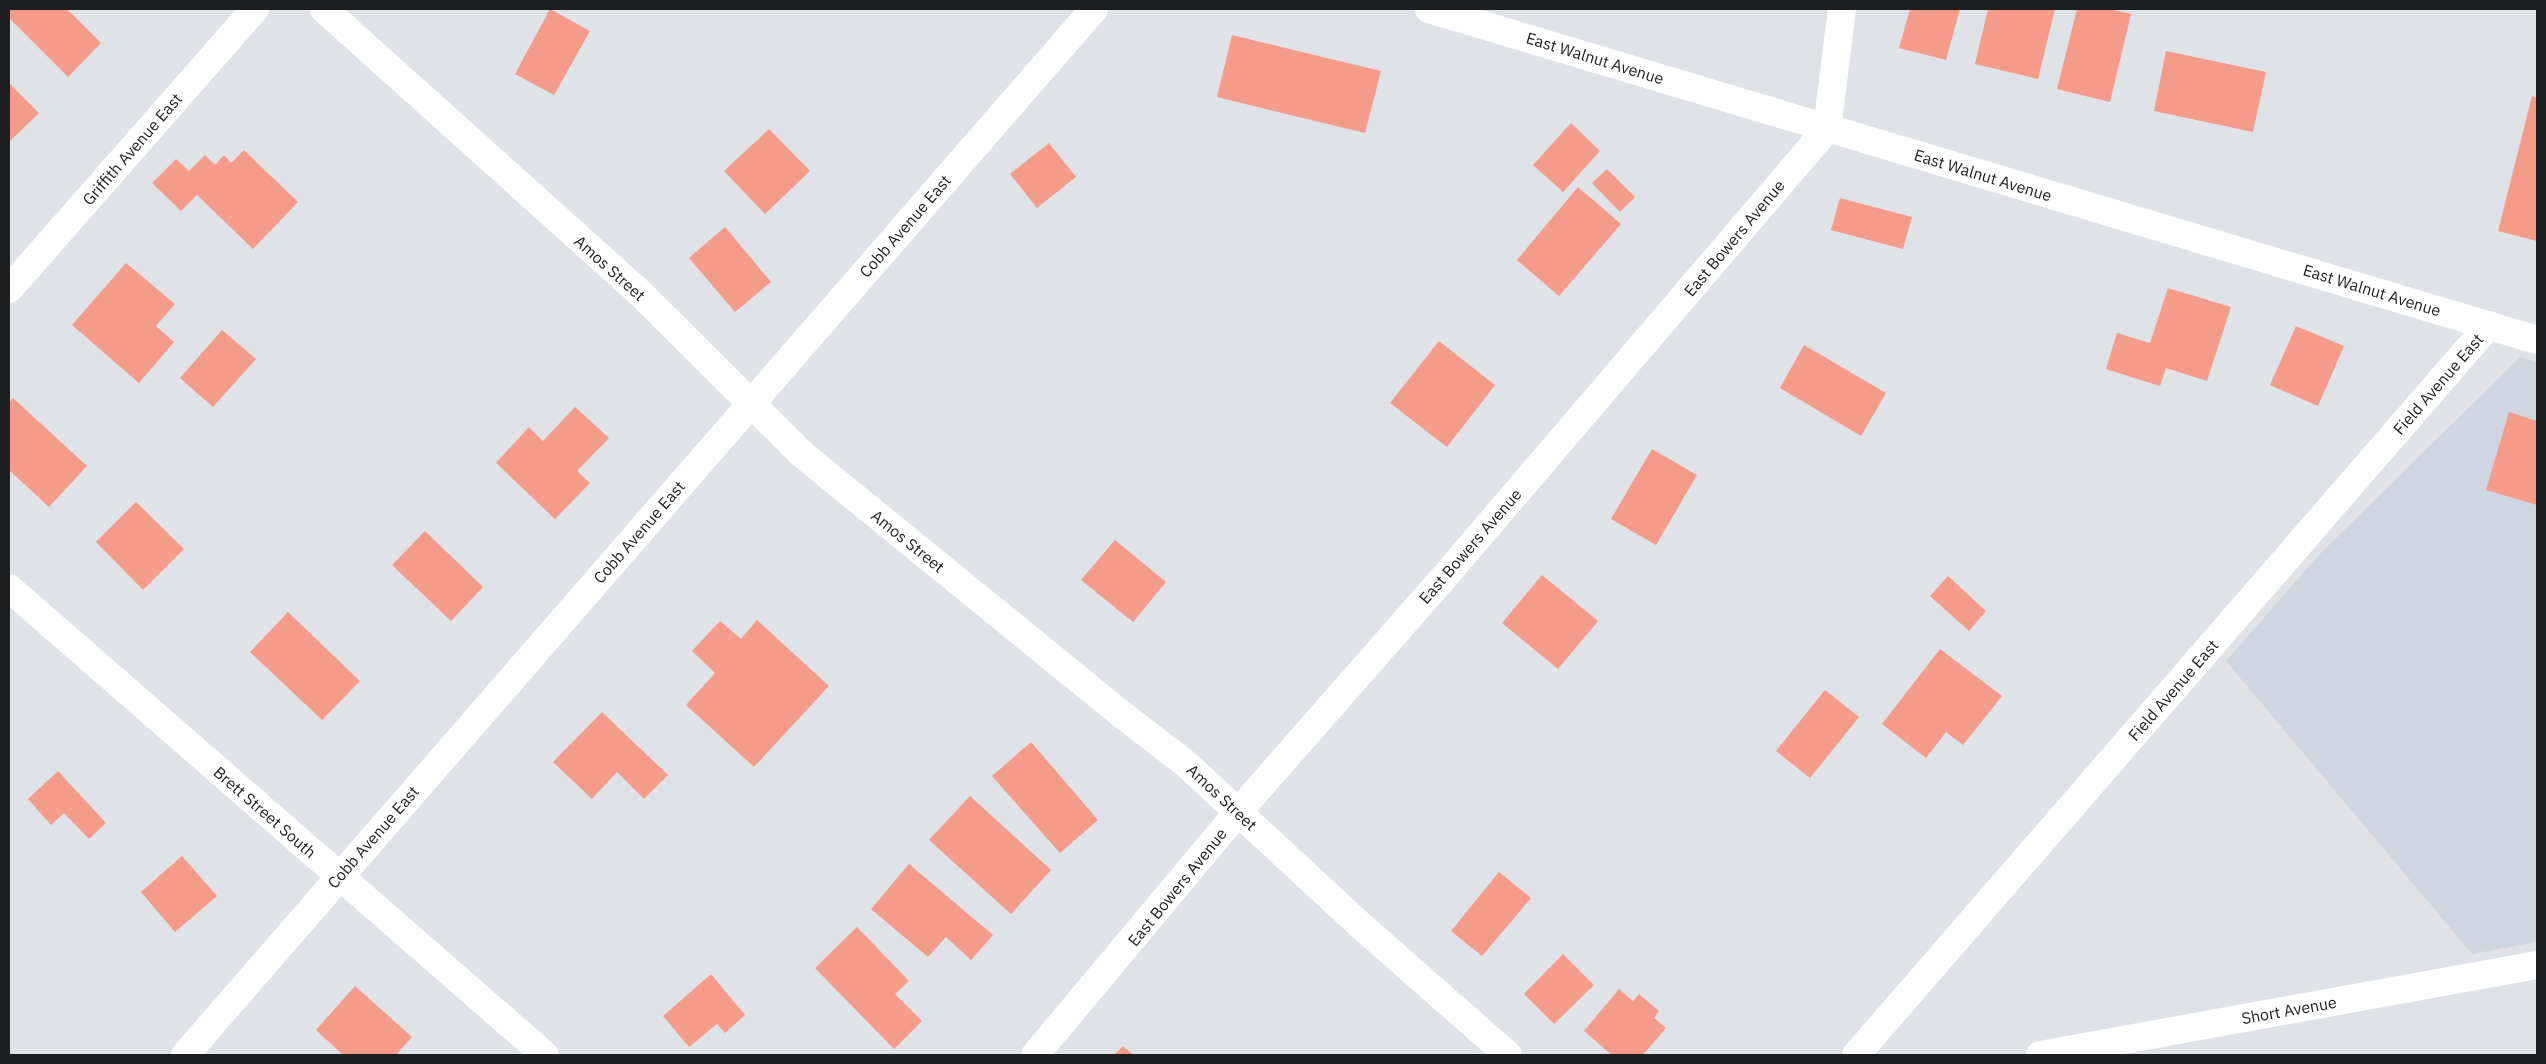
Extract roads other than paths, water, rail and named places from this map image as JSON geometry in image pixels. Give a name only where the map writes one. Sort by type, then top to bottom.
[{"type":"street","name":"Griffith Avenue East","points":[[9,289],[255,9]]},
{"type":"street","name":"Amos Street","points":[[324,9],[640,293],[802,455],[1120,713],[1185,763],[1359,924],[1508,1055]]},
{"type":"street","name":"Cobb Avenue East","points":[[185,1055],[1094,9]]},
{"type":"street","name":"East Walnut Avenue","points":[[1429,9],[2537,340]]},
{"type":"street","points":[[1827,129],[1842,9]]},
{"type":"street","name":"East Bowers Avenue","points":[[1035,1055],[1238,812],[1453,567],[1827,129]]},
{"type":"street","name":"Field Avenue East","points":[[1856,1055],[2489,325]]},
{"type":"street","name":"Brett Street South","points":[[9,588],[545,1055]]},
{"type":"street","name":"Short Avenue","points":[[2040,1055],[2537,965]]}]
